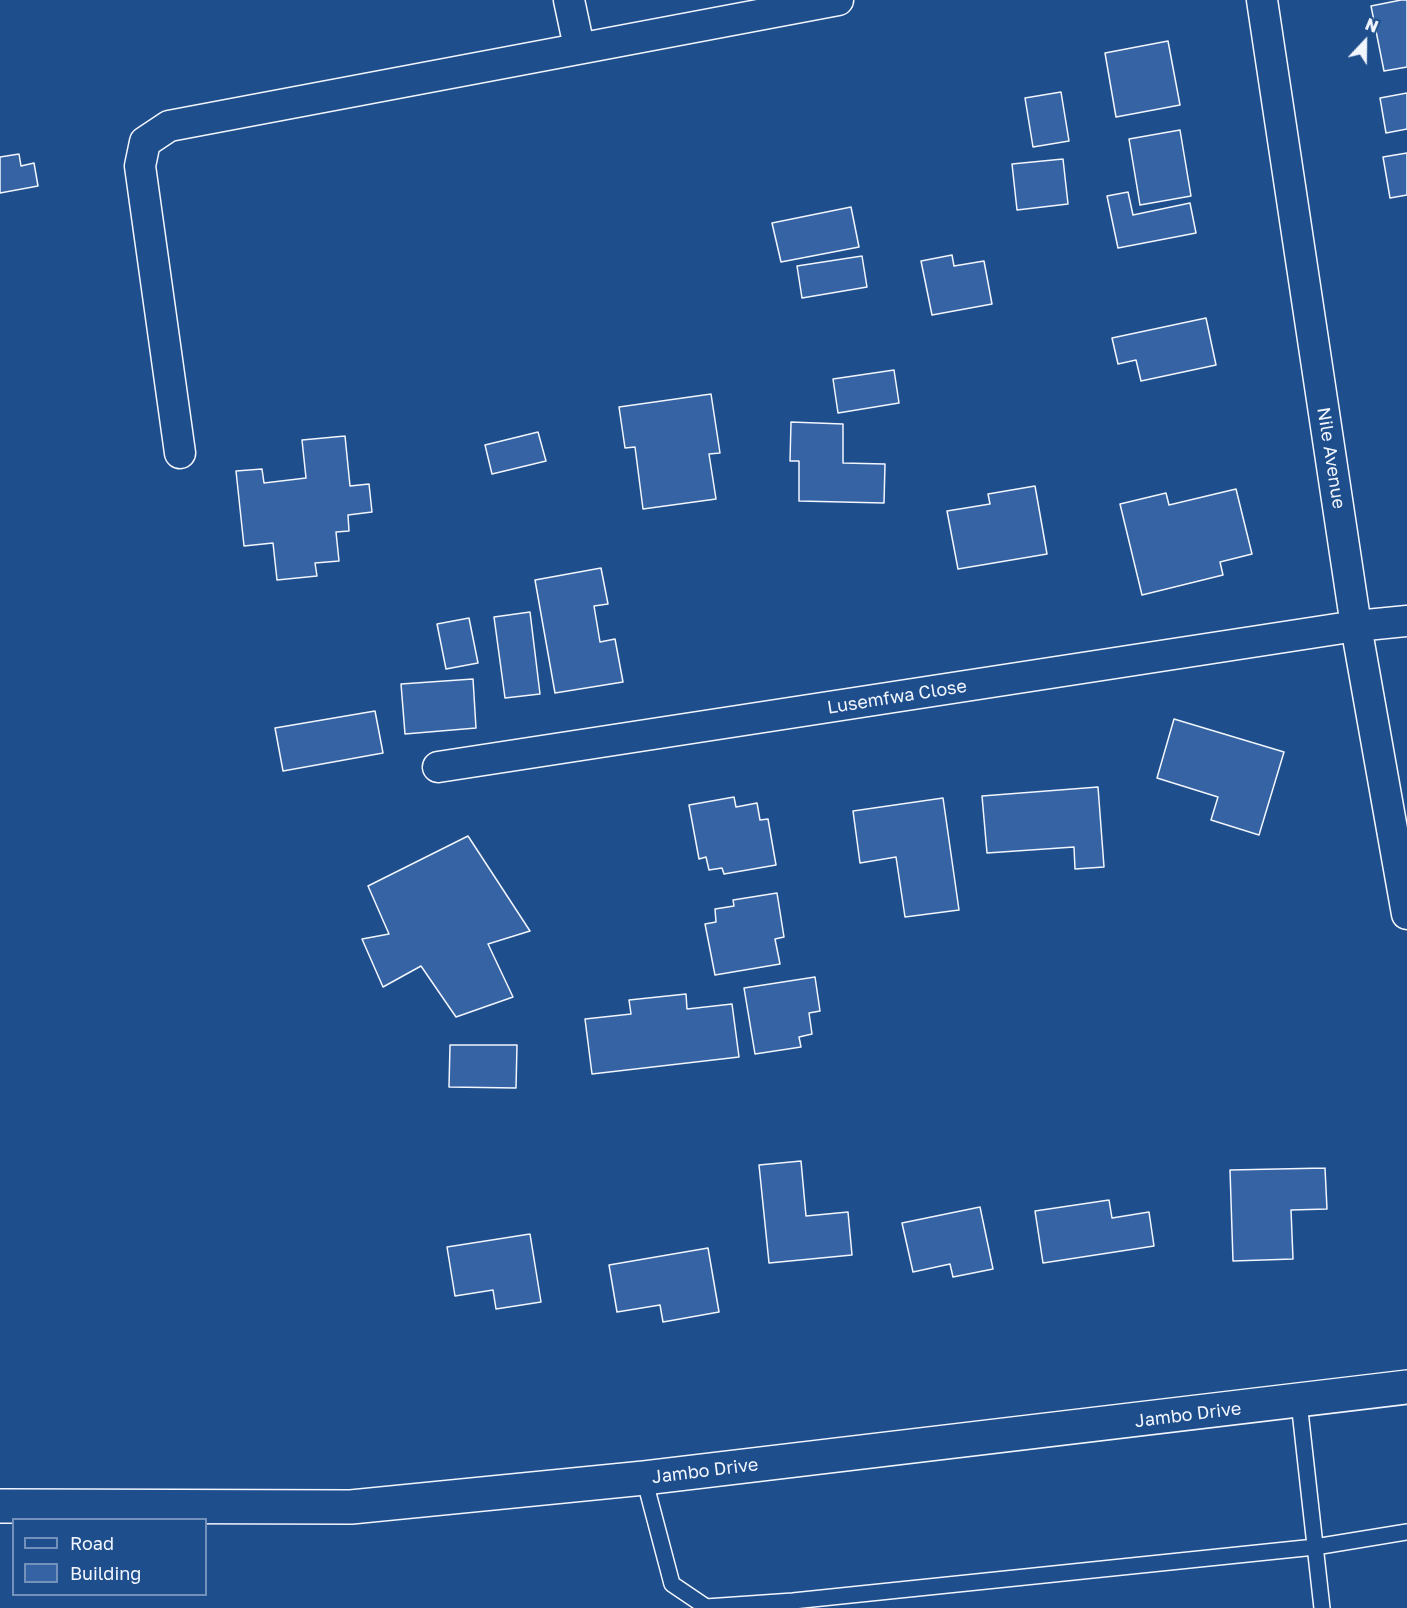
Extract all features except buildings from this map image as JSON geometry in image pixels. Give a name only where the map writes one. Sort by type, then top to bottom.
[{"type":"main road","name":"Jambo Drive","points":[[0,1506],[351,1507],[644,1478],[1299,1402],[1407,1387]]},
{"type":"street","points":[[569,0],[579,47]]},
{"type":"street","points":[[180,453],[140,166],[145,142],[169,126],[838,0]]},
{"type":"street","name":"Nile Avenue","points":[[1262,0],[1356,626],[1407,914]]},
{"type":"street","name":"Lusemfwa Close","points":[[438,767],[1356,626],[1407,621]]},
{"type":"lane","points":[[1299,1402],[1322,1608]]},
{"type":"lane","points":[[644,1478],[672,1584],[706,1607],[794,1601],[1315,1547],[1407,1532]]}]
